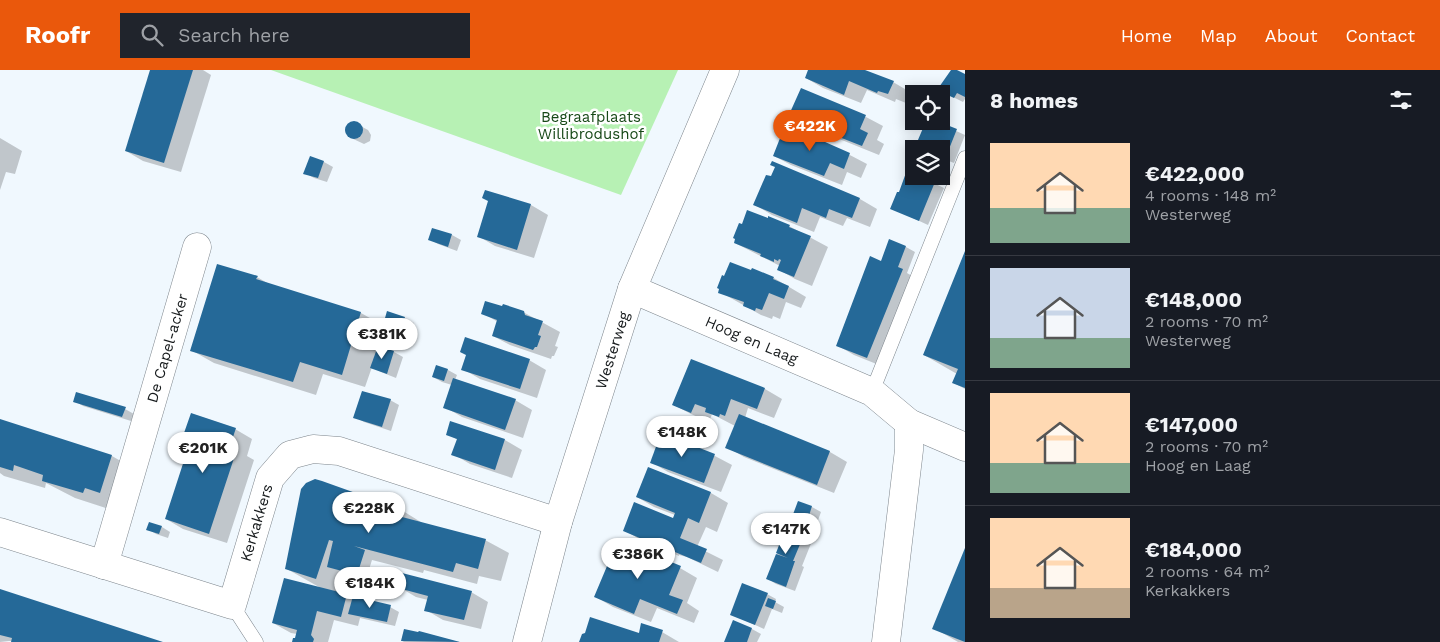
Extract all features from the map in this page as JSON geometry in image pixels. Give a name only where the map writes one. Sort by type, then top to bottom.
[{"type":"street","name":"Westerweg","points":[[527,642],[558,522],[632,289],[725,70]]},
{"type":"street","name":"De Capel-acker","points":[[104,565],[197,247]]},
{"type":"street","name":"Hoog en Laag","points":[[632,289],[872,392],[908,423],[965,447]]},
{"type":"street","points":[[886,642],[909,450],[908,423]]},
{"type":"street","name":"Kerkakkers","points":[[232,605],[270,478],[290,455],[313,449],[339,451],[558,522]]},
{"type":"street","points":[[0,532],[232,605]]},
{"type":"lane","points":[[872,392],[965,158]]},
{"type":"lane","points":[[232,605],[256,642]]},
{"type":"green space","name":"Begraafplaats Willibrodushof","points":[[271,70],[678,70],[621,195]]},
{"type":"building","points":[[150,70],[193,70],[164,163],[125,151]]},
{"type":"building","points":[[808,70],[865,70],[894,81],[888,94],[878,91],[877,93],[849,81],[844,95],[805,78]]},
{"type":"building","points":[[951,70],[957,70],[965,74],[965,97],[957,93],[954,98],[950,96],[950,85],[940,85]]},
{"type":"building","points":[[801,88],[866,115],[860,129],[868,133],[862,146],[788,117]]},
{"type":"building","points":[[354,121],[360,124],[363,130],[360,136],[354,139],[348,136],[345,130],[348,124]]},
{"type":"building","points":[[950,126],[957,129],[950,146],[950,140],[918,140],[922,130],[950,130]]},
{"type":"building","points":[[784,128],[805,136],[806,133],[826,140],[825,142],[850,153],[844,169],[830,163],[824,176],[773,156]]},
{"type":"building","points":[[310,156],[324,161],[318,178],[303,174]]},
{"type":"building","points":[[772,161],[860,198],[852,218],[829,209],[826,218],[802,208],[797,223],[753,205],[766,175],[771,176],[775,167],[770,165]]},
{"type":"building","points":[[905,176],[905,185],[934,185],[919,221],[890,209],[897,192],[899,192]]},
{"type":"building","points":[[485,190],[531,204],[517,250],[477,237],[488,201],[482,198]]},
{"type":"building","points":[[747,210],[768,218],[768,216],[811,236],[794,277],[777,270],[781,260],[774,259],[774,262],[760,256],[761,254],[734,243],[735,239],[733,238],[739,223],[742,224]]},
{"type":"building","points":[[432,228],[452,234],[448,247],[428,240]]},
{"type":"building","points":[[889,239],[906,246],[898,267],[903,269],[867,358],[836,346],[870,256],[881,261]]},
{"type":"building","points":[[965,251],[965,388],[952,383],[958,369],[923,355]]},
{"type":"building","points":[[730,262],[751,270],[752,268],[774,277],[773,279],[789,286],[784,299],[769,293],[762,310],[756,308],[755,311],[743,306],[744,302],[718,293],[719,289],[717,288],[722,275],[724,276]]},
{"type":"building","points":[[217,264],[258,276],[256,279],[361,312],[342,375],[300,362],[293,382],[190,351]]},
{"type":"building","points":[[485,301],[502,306],[503,304],[524,311],[525,315],[543,321],[538,335],[541,336],[537,347],[533,350],[492,336],[497,320],[481,314]]},
{"type":"building","points":[[387,311],[405,317],[396,345],[379,339]]},
{"type":"building","points":[[465,337],[530,359],[520,389],[461,370],[466,355],[460,352]]},
{"type":"building","points":[[378,346],[394,351],[387,374],[370,368]]},
{"type":"building","points":[[691,359],[765,388],[757,409],[731,399],[725,416],[720,414],[719,417],[705,412],[706,408],[695,404],[691,413],[672,405]]},
{"type":"building","points":[[436,365],[448,369],[444,381],[432,377]]},
{"type":"building","points":[[453,378],[516,399],[505,430],[443,408]]},
{"type":"building","points":[[362,391],[391,399],[382,427],[353,418]]},
{"type":"building","points":[[76,392],[126,407],[122,417],[73,402]]},
{"type":"building","points":[[191,413],[236,428],[230,446],[237,449],[209,534],[165,519],[192,436],[184,433]]},
{"type":"building","points":[[739,414],[830,451],[817,485],[725,448]]},
{"type":"building","points":[[0,419],[112,455],[100,493],[85,488],[83,493],[42,481],[43,475],[14,465],[13,471],[0,467]]},
{"type":"building","points":[[450,421],[505,439],[495,470],[451,455],[457,439],[446,435]]},
{"type":"building","points":[[661,433],[715,454],[704,483],[650,463]]},
{"type":"building","points":[[648,467],[711,492],[699,523],[688,518],[680,538],[707,549],[701,563],[623,531],[634,502],[673,518],[675,513],[636,497]]},
{"type":"building","points":[[315,479],[403,510],[402,517],[486,539],[478,569],[456,563],[453,572],[354,546],[365,550],[357,575],[327,567],[333,541],[329,540],[316,579],[285,569],[301,489],[306,483]]},
{"type":"building","points":[[798,501],[812,506],[807,522],[792,517]]},
{"type":"building","points":[[149,522],[162,526],[159,534],[146,530]]},
{"type":"building","points":[[788,522],[806,530],[793,561],[795,561],[786,587],[766,579],[776,554],[788,558],[776,553]]},
{"type":"building","points":[[618,540],[681,566],[669,595],[683,600],[677,614],[640,599],[634,614],[594,597]]},
{"type":"building","points":[[965,548],[965,642],[932,629]]},
{"type":"building","points":[[402,573],[472,591],[464,620],[424,611],[428,596],[398,588]]},
{"type":"building","points":[[284,578],[347,594],[341,617],[317,611],[311,635],[314,639],[313,642],[292,642],[297,630],[272,623]]},
{"type":"building","points":[[742,583],[768,593],[755,625],[730,615]]},
{"type":"building","points":[[0,589],[163,642],[11,642],[12,638],[0,635]]},
{"type":"building","points":[[353,596],[391,605],[387,622],[348,614]]},
{"type":"building","points":[[768,598],[776,601],[773,609],[765,606]]},
{"type":"building","points":[[590,617],[639,633],[641,623],[663,630],[659,642],[579,642],[582,634],[585,633]]},
{"type":"building","points":[[733,620],[752,628],[747,642],[724,642]]},
{"type":"building","points":[[404,629],[419,631],[460,642],[401,641]]}]
